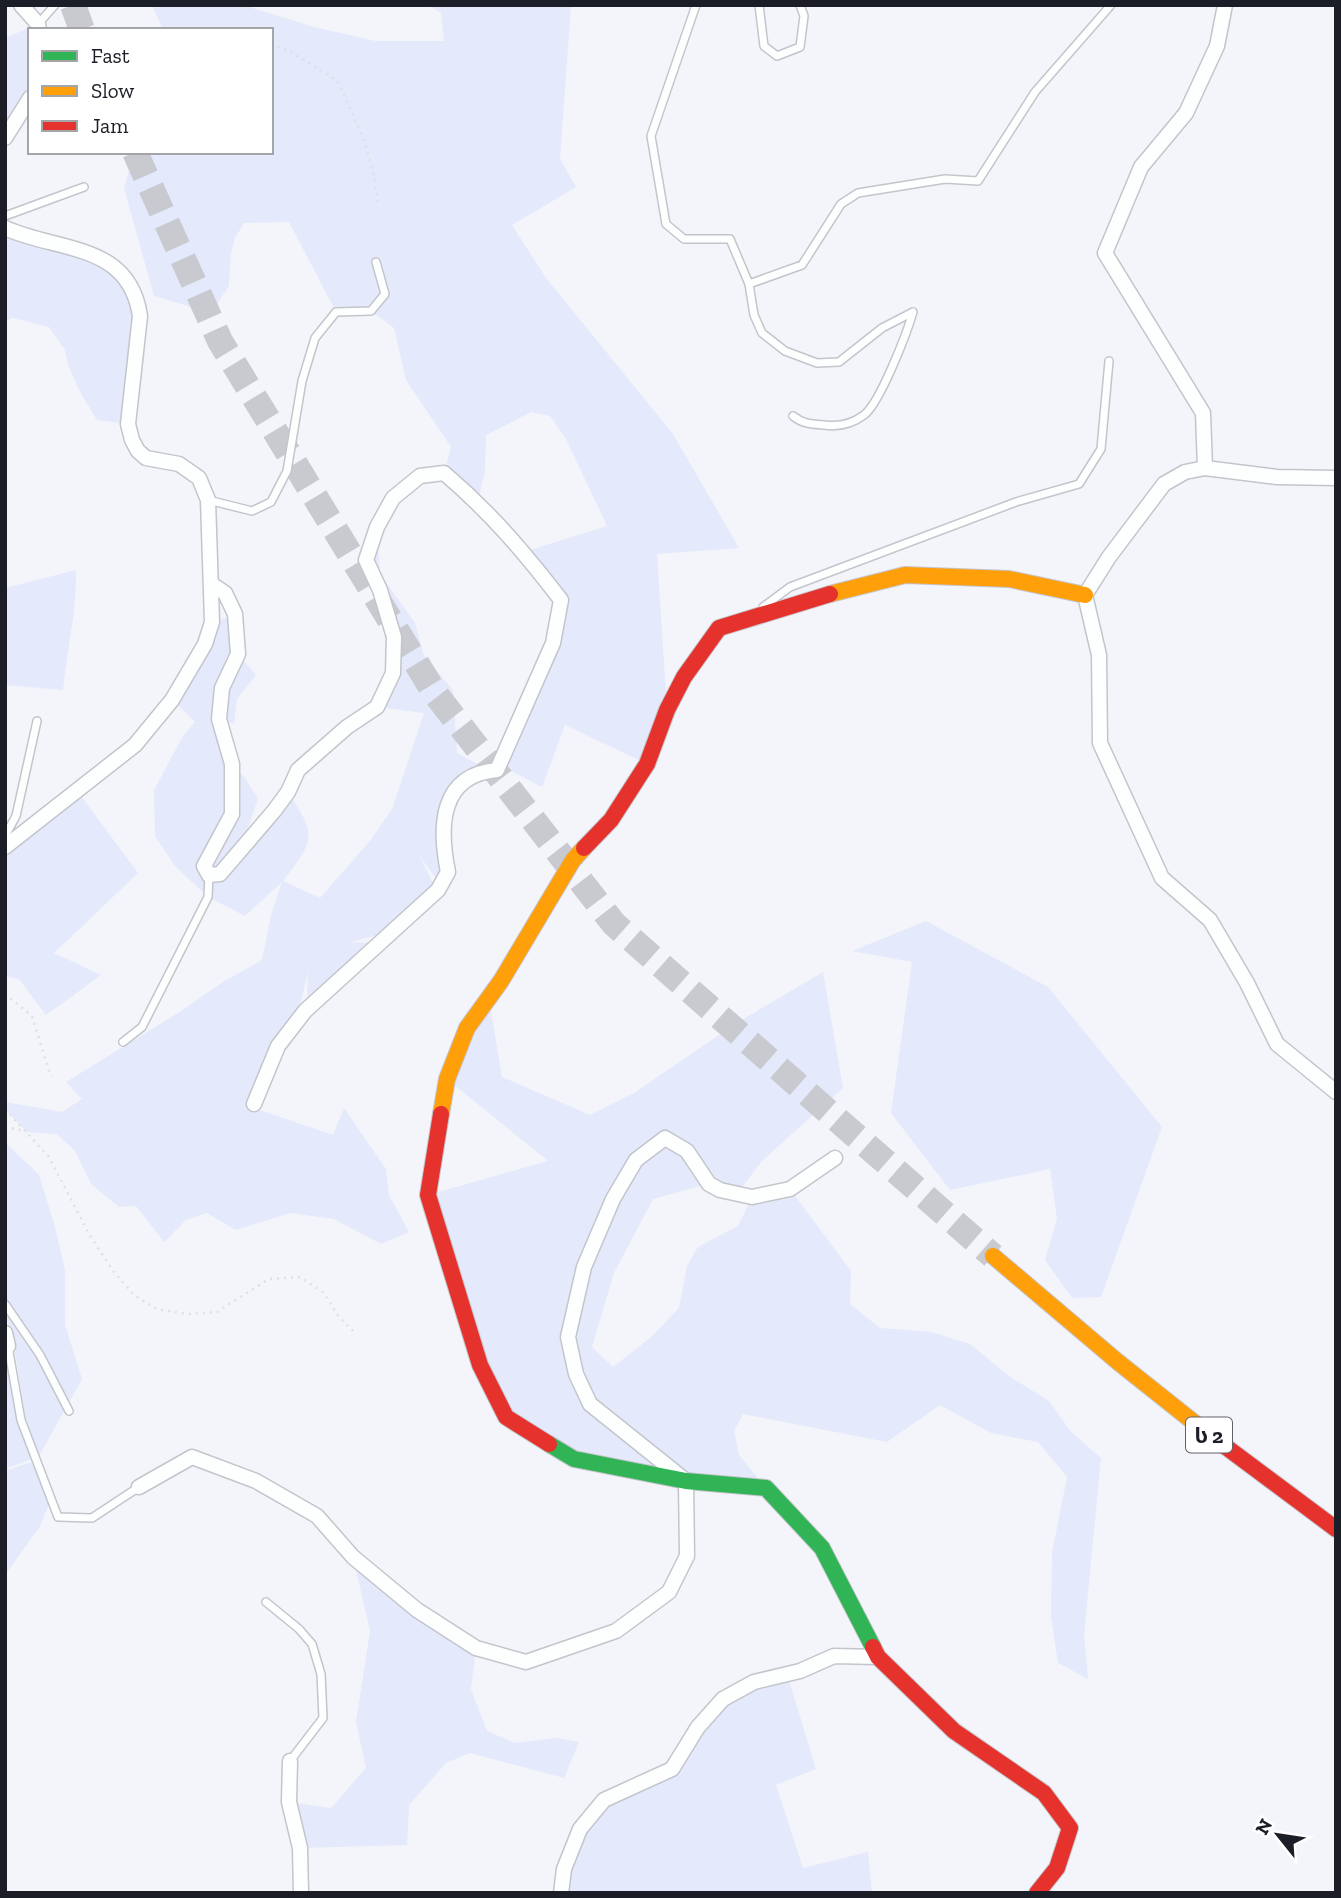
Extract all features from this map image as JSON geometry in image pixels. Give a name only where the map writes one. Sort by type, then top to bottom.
[{"type":"main road","points":[[1037,1893],[1057,1868],[1070,1828],[1044,1793],[954,1731],[878,1657],[822,1548],[766,1489],[687,1481],[574,1459],[506,1417],[480,1365],[428,1195],[447,1079],[467,1028],[501,981],[573,860],[611,820],[647,764],[667,709],[684,677],[719,628],[835,592],[905,575],[1009,579],[1085,595]]},
{"type":"main road","name":"ს 2","points":[[993,1256],[1086,1337],[1233,1454],[1336,1529]]},
{"type":"street","points":[[21,5],[38,27]]},
{"type":"street","points":[[1205,468],[1203,413],[1105,253],[1141,167],[1186,113],[1217,46],[1225,5]]},
{"type":"street","points":[[5,138],[28,101]]},
{"type":"street","points":[[5,228],[92,253],[119,271],[133,289],[141,316],[128,424],[132,440],[146,458],[179,464],[199,478],[208,500],[212,586],[212,622],[205,644],[172,700],[135,745],[5,847]]},
{"type":"street","points":[[1336,478],[1276,477],[1205,468],[1185,472],[1164,484],[1109,557],[1085,595],[1099,655],[1100,743],[1162,878],[1210,920],[1247,983],[1277,1044],[1336,1092]]},
{"type":"street","points":[[212,586],[225,593],[235,614],[238,654],[222,688],[219,719],[232,764],[232,814],[204,866],[209,875],[220,874],[239,853],[288,792],[298,770],[347,727],[377,707],[393,673],[394,637],[380,590],[366,560],[377,527],[393,498],[420,475],[444,473],[478,502],[524,552],[561,600],[553,643],[497,770],[477,772],[456,789],[443,818],[442,842],[448,872],[438,890],[305,1011],[278,1046],[254,1104]]},
{"type":"street","points":[[139,1487],[192,1457],[256,1481],[317,1516],[353,1557],[417,1610],[476,1648],[526,1662],[616,1631],[669,1592],[687,1556],[687,1481],[590,1404],[576,1374],[568,1337],[584,1267],[614,1199],[636,1160],[665,1138],[687,1151],[709,1184],[720,1190],[752,1198],[790,1189],[835,1158]]},
{"type":"street","points":[[561,1893],[564,1868],[580,1829],[604,1800],[671,1769],[698,1727],[723,1699],[754,1682],[800,1671],[834,1656],[878,1657]]},
{"type":"street","points":[[290,1761],[289,1802],[300,1847],[301,1893]]},
{"type":"lane","points":[[38,27],[55,5]]},
{"type":"lane","points":[[696,5],[651,136],[666,224],[684,239],[730,239],[749,284],[754,315],[762,333],[785,351],[817,363],[839,362],[882,328],[913,312],[908,332],[883,386],[866,414],[838,427],[803,423],[793,416]]},
{"type":"lane","points":[[760,5],[764,46],[777,56],[800,47],[804,16],[800,5]]},
{"type":"lane","points":[[749,284],[802,265],[841,204],[858,193],[946,179],[978,181],[1035,92],[1111,5]]},
{"type":"lane","points":[[5,216],[84,187]]},
{"type":"lane","points":[[208,500],[252,511],[271,502],[287,471],[302,381],[315,338],[336,312],[371,311],[384,294],[376,262]]},
{"type":"lane","points":[[746,619],[790,587],[1016,502],[1079,484],[1101,449],[1109,360]]},
{"type":"lane","points":[[5,836],[16,816],[37,721]]},
{"type":"lane","points":[[123,1042],[142,1027],[208,897],[209,875]]},
{"type":"lane","points":[[5,1304],[40,1355],[69,1410]]},
{"type":"lane","points":[[7,1339],[20,1420],[58,1517],[92,1518],[139,1487]]},
{"type":"lane","points":[[266,1602],[299,1629],[312,1644],[321,1674],[323,1718],[290,1761]]},
{"type":"path","points":[[273,45],[289,51],[337,80],[362,135],[373,170],[378,205]]},
{"type":"path","points":[[5,994],[32,1016],[51,1077]]},
{"type":"path","points":[[5,1109],[49,1157],[89,1234],[113,1271],[135,1296],[157,1309],[187,1314],[217,1312],[269,1279],[300,1278],[324,1293],[338,1317],[355,1333]]},
{"type":"path","points":[[5,1127],[27,1132]]},
{"type":"shaded area","points":[[152,5],[243,5],[314,27],[376,41],[444,41],[441,13],[428,5],[571,5],[560,159],[576,187],[512,225],[546,278],[673,434],[739,548],[657,554],[667,710],[647,764],[565,725],[542,787],[503,767],[560,600],[524,552],[607,526],[566,439],[550,416],[531,412],[486,435],[485,471],[478,501],[444,473],[451,447],[406,380],[394,328],[371,311],[336,312],[289,222],[244,223],[235,238],[231,253],[229,286],[215,307],[191,307],[154,296],[124,188],[133,154],[273,154],[273,28],[162,28]]},
{"type":"shaded area","points":[[28,28],[28,101],[5,138],[5,38]]},
{"type":"shaded area","points":[[12,231],[92,253],[138,299],[128,424],[97,420],[79,390],[65,350],[49,327],[13,318],[5,321],[5,244]]},
{"type":"shaded area","points":[[377,527],[380,574],[415,623],[424,656],[453,690],[457,753],[483,767],[454,787],[445,872],[438,881],[419,855],[435,887],[383,934],[350,942],[372,943],[307,1004],[308,972],[299,1009],[251,1107],[333,1135],[344,1108],[386,1169],[389,1195],[409,1232],[381,1244],[334,1219],[290,1213],[236,1230],[207,1213],[186,1220],[164,1242],[136,1206],[119,1207],[91,1184],[75,1151],[57,1134],[27,1132],[5,1109],[5,1102],[62,1112],[82,1099],[66,1082],[262,960],[271,915],[282,882],[245,916],[208,897],[175,866],[155,836],[154,790],[183,736],[195,722],[173,700],[213,623],[235,614],[238,654],[256,675],[237,699],[234,724],[220,719],[232,764],[258,799],[240,850],[288,792],[308,828],[308,837],[301,856],[283,881],[320,898],[370,841],[392,809],[424,713],[377,707],[393,673],[394,637],[366,560]]},
{"type":"shaded area","points":[[76,570],[63,690],[5,685],[5,588]]},
{"type":"shaded area","points":[[78,792],[138,873],[54,953],[101,975],[46,1015],[19,979],[5,976],[5,852]]},
{"type":"shaded area","points":[[926,921],[1048,987],[1162,1127],[1101,1297],[1072,1298],[1045,1260],[1057,1219],[1050,1169],[950,1190],[891,1113],[912,962],[852,951]]},
{"type":"shaded area","points":[[823,972],[843,1088],[761,1162],[737,1194],[708,1184],[653,1199],[614,1273],[592,1347],[613,1367],[650,1338],[679,1308],[687,1266],[698,1247],[738,1226],[752,1197],[790,1189],[851,1271],[850,1304],[880,1328],[931,1332],[970,1344],[1009,1376],[1049,1401],[1071,1432],[1101,1458],[1084,1635],[1088,1679],[1058,1663],[1051,1617],[1052,1553],[1067,1477],[1038,1442],[991,1433],[940,1405],[887,1442],[743,1414],[734,1431],[739,1455],[766,1488],[574,1459],[506,1417],[428,1195],[548,1161],[447,1079],[489,999],[502,1077],[590,1115],[634,1093],[735,1024]]},
{"type":"shaded area","points":[[5,1142],[39,1175],[65,1270],[65,1325],[82,1379],[39,1456],[26,1419],[14,1346],[5,1312]]},
{"type":"shaded area","points":[[5,1350],[19,1420],[32,1459],[5,1469]]},
{"type":"shaded area","points":[[32,1462],[50,1502],[40,1526],[5,1575],[5,1471]]},
{"type":"shaded area","points":[[353,1557],[476,1648],[471,1689],[487,1731],[515,1743],[556,1738],[579,1742],[564,1778],[470,1753],[446,1763],[409,1805],[407,1845],[300,1848],[289,1802],[331,1808],[366,1768],[356,1722],[370,1631]]},
{"type":"shaded area","points":[[787,1674],[816,1769],[776,1785],[803,1868],[868,1852],[872,1893],[561,1893],[564,1869],[604,1800],[672,1769],[723,1699]]},
{"type":"tunnel","points":[[73,5],[81,28]]},
{"type":"tunnel","points":[[136,154],[220,341],[434,692],[614,924],[993,1256]]},
{"type":"traffic: fast","points":[[549,1444],[574,1459],[686,1481],[766,1488],[822,1548],[873,1647]]},
{"type":"traffic: slow","points":[[830,594],[905,575],[1009,579],[1085,595]]},
{"type":"traffic: slow","points":[[441,1114],[447,1079],[467,1028],[501,981],[573,860],[584,848]]},
{"type":"traffic: slow","points":[[993,1256],[1206,1432]]},
{"type":"traffic: jam","points":[[584,848],[611,820],[647,764],[667,710],[684,677],[719,628],[830,594]]},
{"type":"traffic: jam","points":[[441,1114],[428,1195],[480,1365],[506,1417],[549,1444]]},
{"type":"traffic: jam","points":[[1206,1432],[1336,1529]]},
{"type":"traffic: jam","points":[[873,1647],[878,1657],[954,1731],[1044,1793],[1070,1828],[1057,1868],[1037,1893]]}]
